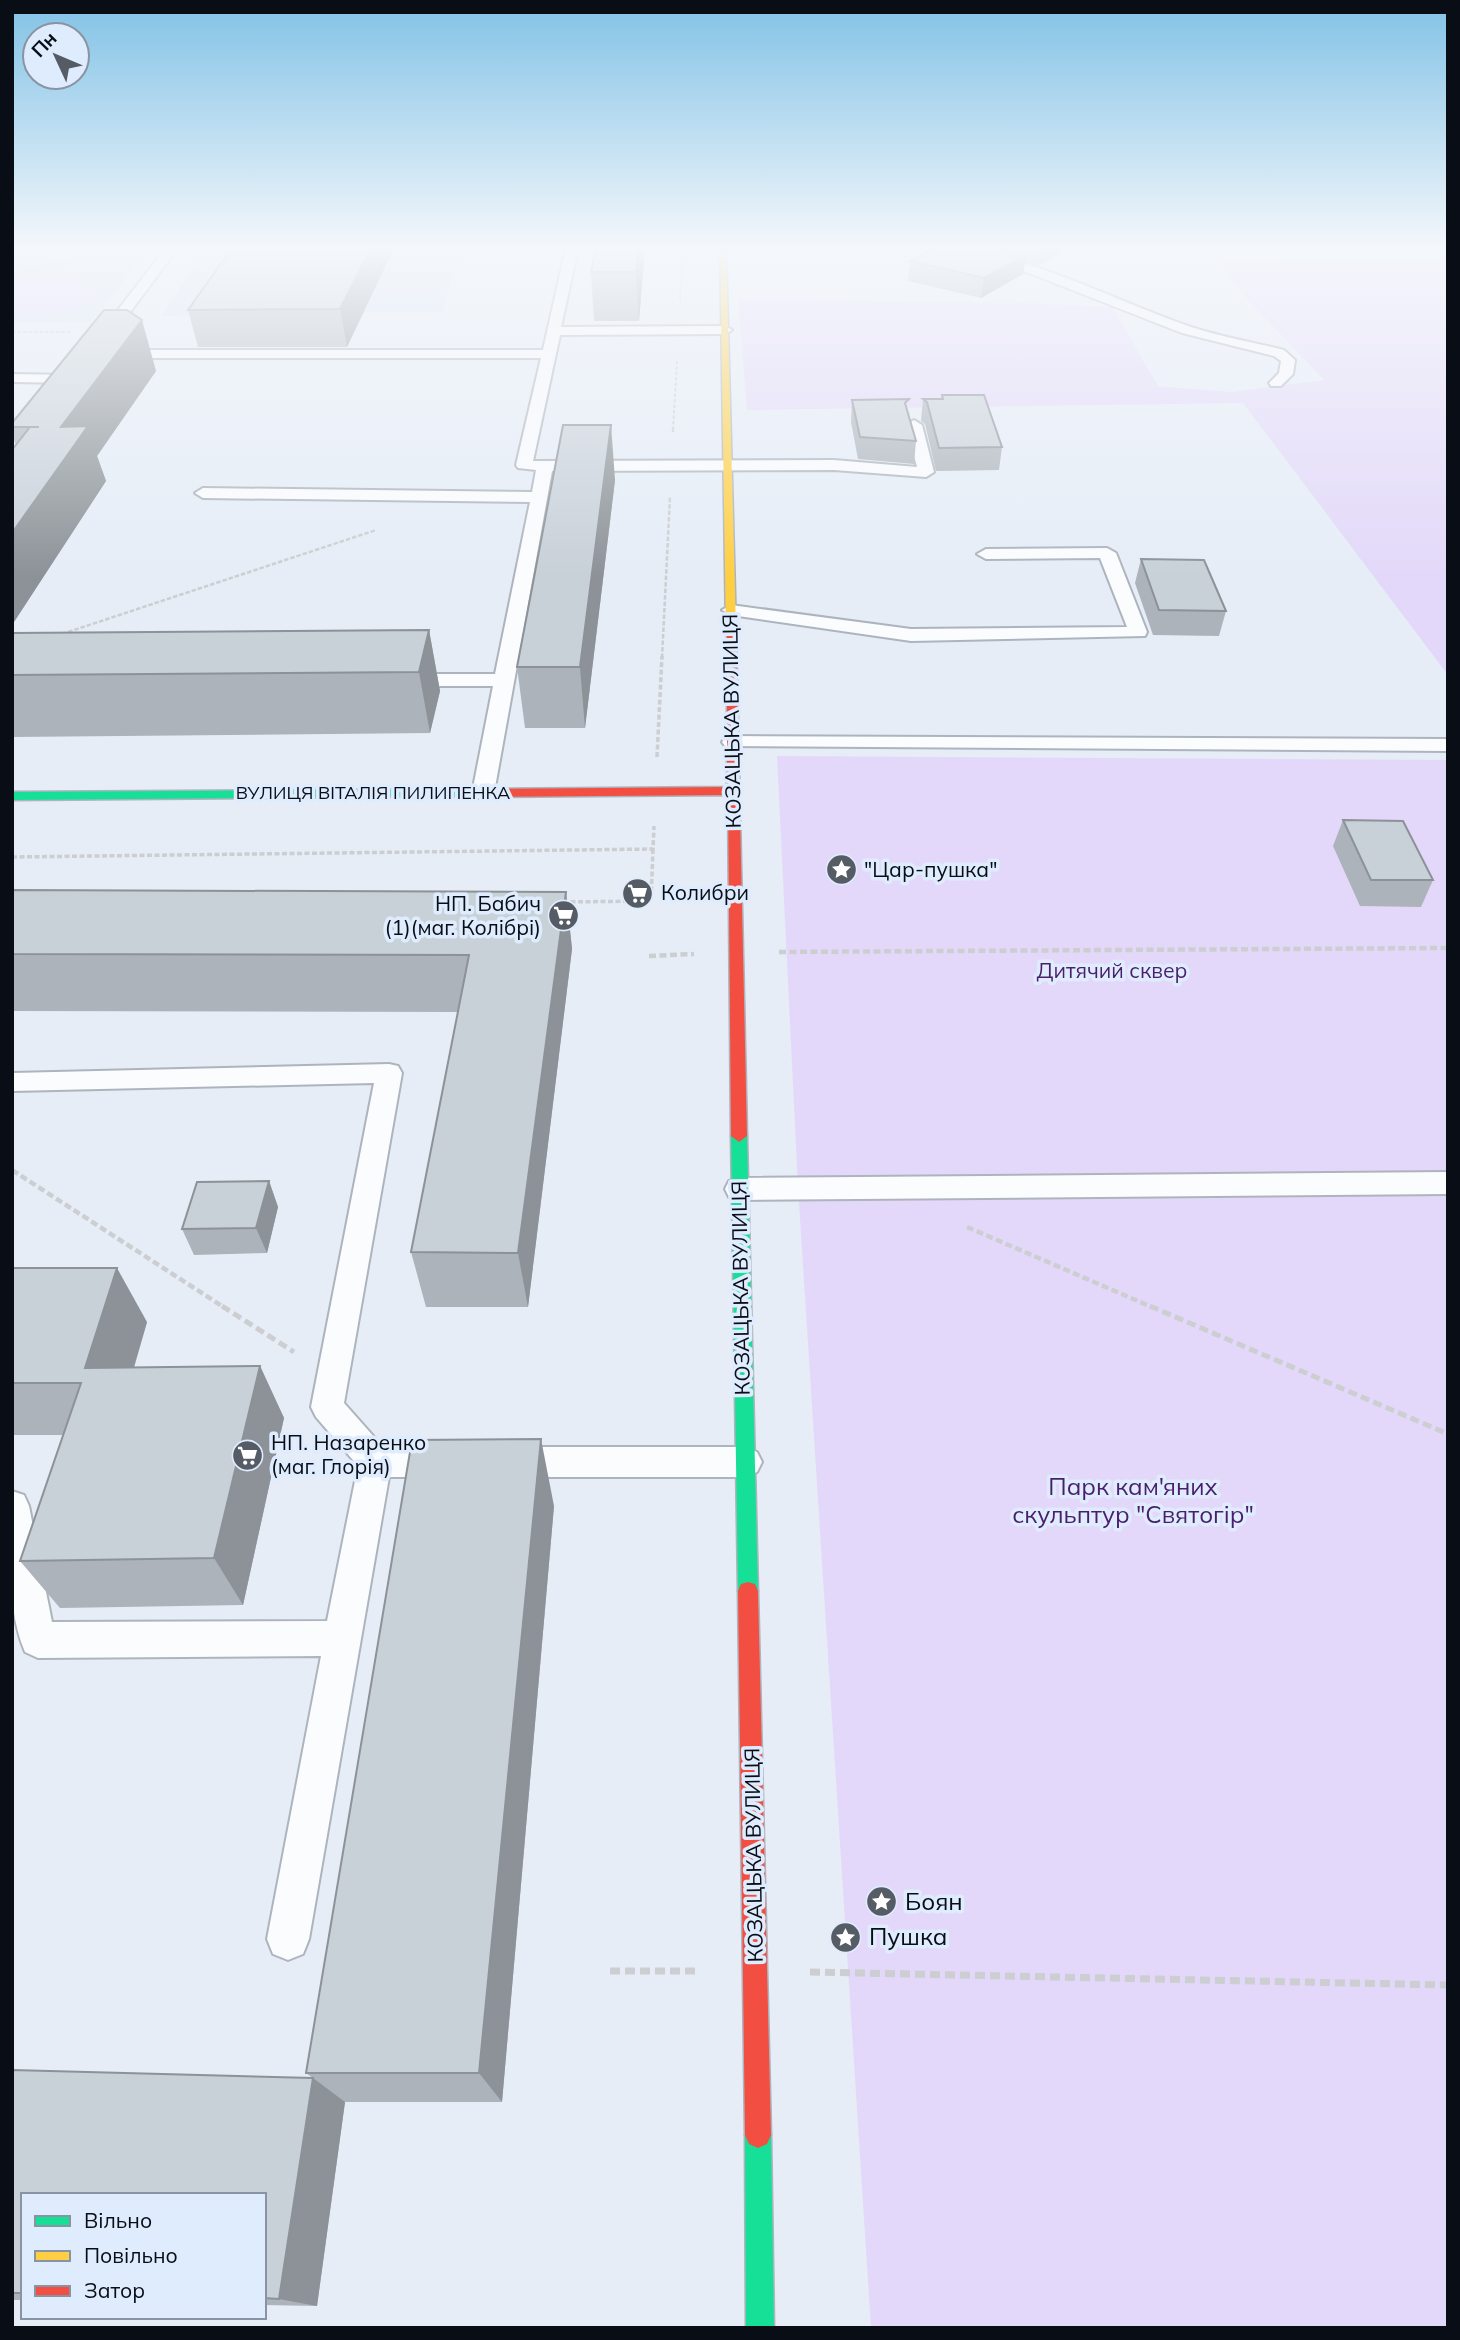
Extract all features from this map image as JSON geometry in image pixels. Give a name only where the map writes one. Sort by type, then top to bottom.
[{"type":"street","name":"КОЗАЦЬКА ВУЛИЦЯ","points":[[726,357],[739,1189],[757,1971],[760,2328]]},
{"type":"street","name":"ВУЛИЦЯ ВІТАЛІЯ ПИЛИПЕНКА","points":[[12,796],[733,791]]},
{"type":"lane","points":[[547,357],[524,465],[834,465],[926,472],[914,425]]},
{"type":"lane","points":[[1276,383],[1286,376],[1289,368],[1288,360],[1284,357]]},
{"type":"lane","points":[[12,378],[73,380]]},
{"type":"lane","points":[[483,793],[545,466]]},
{"type":"lane","points":[[203,493],[539,497]]},
{"type":"lane","points":[[731,610],[911,635],[1138,632],[1107,553],[986,554]]},
{"type":"lane","points":[[381,680],[504,680]]},
{"type":"lane","points":[[732,742],[1448,745]]},
{"type":"lane","points":[[12,1082],[389,1073],[327,1407],[375,1462],[745,1462]]},
{"type":"lane","points":[[739,1189],[1448,1182]]},
{"type":"lane","points":[[288,1939],[375,1462]]},
{"type":"lane","points":[[12,1506],[38,1640],[342,1638]]},
{"type":"path","points":[[51,638],[388,526]]},
{"type":"path","points":[[554,902],[651,901],[655,792]]},
{"type":"path","points":[[12,857],[653,849]]},
{"type":"path","points":[[649,956],[736,953],[1448,948]]},
{"type":"path","points":[[12,1170],[333,1377]]},
{"type":"path","points":[[965,1226],[1448,1434]]},
{"type":"path","points":[[610,1971],[757,1971],[1448,1985]]},
{"type":"green space","points":[[743,357],[1141,357],[1158,386],[1232,392],[1324,380],[1302,357],[1448,357],[1448,675],[1243,403],[747,410]]},
{"type":"green space","name":"Парк кам'яних скульптур \"Святогір\"","points":[[777,756],[1448,760],[1448,2328],[871,2328],[798,1187]]},
{"type":"building","points":[[66,357],[114,357],[61,427],[88,426],[12,533],[12,450],[30,427],[12,427],[12,423]]},
{"type":"building","points":[[942,395],[984,395],[1002,447],[939,448],[927,402],[923,399],[943,399]]},
{"type":"building","points":[[909,399],[905,403],[916,441],[860,437],[852,400]]},
{"type":"building","points":[[563,425],[611,425],[580,667],[517,667]]},
{"type":"building","points":[[1141,559],[1204,560],[1226,611],[1159,610]]},
{"type":"building","points":[[429,630],[419,672],[12,675],[12,633]]},
{"type":"building","points":[[1343,820],[1403,821],[1433,880],[1371,880]]},
{"type":"building","points":[[12,890],[566,892],[518,1253],[411,1252],[469,955],[12,954]]},
{"type":"building","points":[[269,1181],[256,1228],[182,1229],[197,1182]]},
{"type":"building","points":[[12,1268],[117,1268],[85,1368],[260,1366],[214,1558],[20,1561],[81,1383],[12,1383]]},
{"type":"building","points":[[541,1439],[479,2073],[306,2073],[412,1440]]},
{"type":"building","points":[[12,2070],[313,2078],[279,2299],[266,2298],[266,2193],[21,2193],[21,2293],[12,2293]]},
{"type":"traffic: fast","points":[[12,796],[486,793]]},
{"type":"traffic: fast","points":[[739,1136],[748,1591]]},
{"type":"traffic: fast","points":[[758,2135],[760,2328]]},
{"type":"traffic: slow","points":[[725,357],[731,631]]},
{"type":"traffic: jam","points":[[731,631],[739,1136]]},
{"type":"traffic: jam","points":[[486,793],[733,791]]},
{"type":"traffic: jam","points":[[748,1591],[758,2135]]},
{"type":"place","name":"\"Цар-пушка\"","points":[[841,870]]},
{"type":"place","name":"Колибри","points":[[638,893]]},
{"type":"place","name":"НП. Бабич (1)(маг. Колібрі)","points":[[564,916]]},
{"type":"place","name":"НП. Назаренко (маг. Глорія)","points":[[248,1455]]},
{"type":"place","name":"Боян","points":[[882,1902]]},
{"type":"place","name":"Пушка","points":[[846,1937]]},
{"type":"park label","name":"Дитячий сквер","points":[[1112,971]]}]
